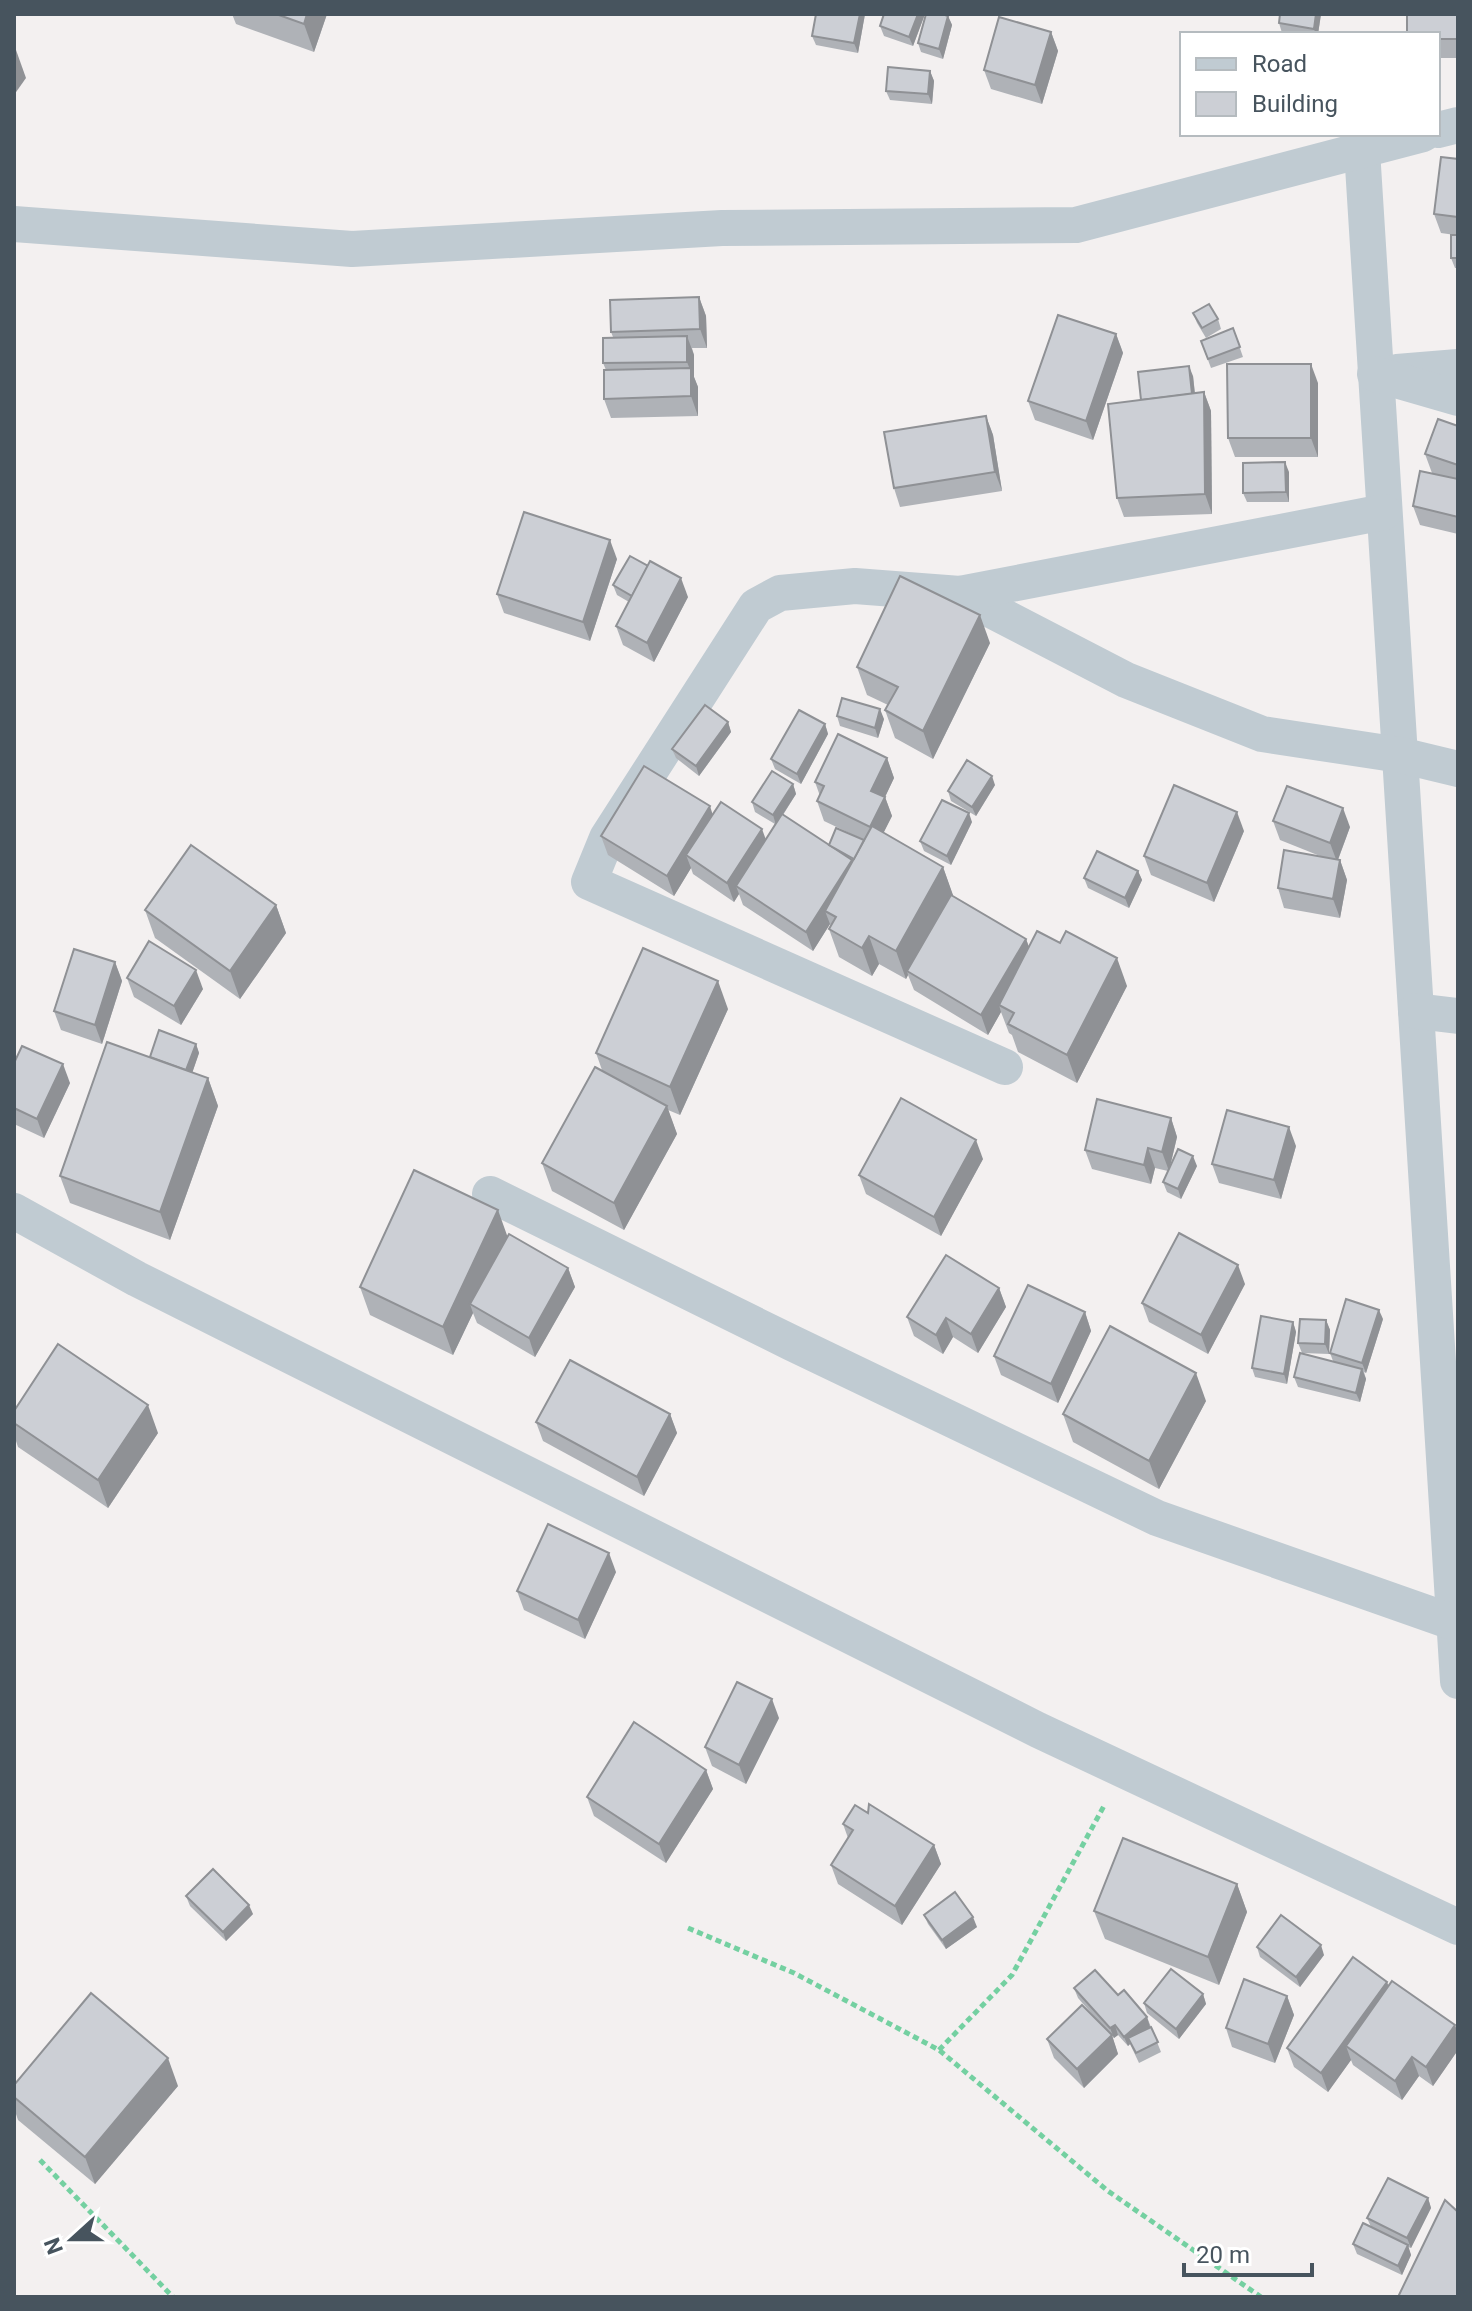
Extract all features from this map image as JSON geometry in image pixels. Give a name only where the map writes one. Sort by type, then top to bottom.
[{"type":"street","points":[[14,224],[352,249],[722,228],[1076,225],[1415,136]]},
{"type":"street","points":[[1362,150],[1416,1011],[1446,1318],[1458,1681]]},
{"type":"street","points":[[1375,374],[1458,367]]},
{"type":"street","points":[[1375,374],[1458,398]]},
{"type":"street","points":[[1005,1067],[589,882],[607,838],[756,606],[780,593],[855,586],[960,594],[1384,512]]},
{"type":"street","points":[[960,594],[1126,680],[1262,734],[1400,755],[1458,769]]},
{"type":"street","points":[[1416,1011],[1458,1016]]},
{"type":"street","points":[[490,1194],[1157,1518],[1456,1623]]},
{"type":"street","points":[[14,1211],[137,1279],[1123,1770],[1458,1927]]},
{"type":"path","points":[[939,2050],[1012,1975],[1123,1770]]},
{"type":"path","points":[[688,1928],[794,1973],[939,2050],[1108,2191],[1261,2297]]},
{"type":"path","points":[[40,2160],[173,2297]]},
{"type":"building","points":[[276,14],[307,14],[304,24]]},
{"type":"building","points":[[816,14],[860,14],[854,43],[812,36]]},
{"type":"building","points":[[884,14],[918,14],[909,37],[880,26]]},
{"type":"building","points":[[926,14],[948,16],[939,49],[918,43]]},
{"type":"building","points":[[1280,14],[1316,14],[1314,29],[1279,23]]},
{"type":"building","points":[[1407,14],[1458,14],[1458,39],[1440,39],[1440,32],[1407,32]]},
{"type":"building","points":[[999,17],[1051,32],[1035,85],[984,70]]},
{"type":"building","points":[[888,67],[930,71],[928,94],[886,91]]},
{"type":"building","points":[[1441,157],[1458,159],[1458,217],[1434,214]]},
{"type":"building","points":[[1451,235],[1458,235],[1458,258],[1451,258]]},
{"type":"building","points":[[699,297],[700,329],[611,332],[610,300]]},
{"type":"building","points":[[1209,304],[1218,319],[1202,328],[1193,313]]},
{"type":"building","points":[[1058,315],[1116,334],[1086,421],[1028,401]]},
{"type":"building","points":[[1233,328],[1240,347],[1208,359],[1201,341]]},
{"type":"building","points":[[687,336],[687,362],[603,363],[603,338]]},
{"type":"building","points":[[1227,364],[1311,364],[1311,438],[1228,438]]},
{"type":"building","points":[[1189,366],[1192,394],[1141,400],[1138,372]]},
{"type":"building","points":[[691,368],[691,396],[604,399],[604,370]]},
{"type":"building","points":[[1204,392],[1205,494],[1117,498],[1108,404]]},
{"type":"building","points":[[986,416],[995,472],[894,488],[884,432]]},
{"type":"building","points":[[1438,419],[1458,426],[1458,465],[1425,454]]},
{"type":"building","points":[[1285,462],[1286,492],[1243,493],[1243,463]]},
{"type":"building","points":[[1420,471],[1458,479],[1458,517],[1413,506]]},
{"type":"building","points":[[524,512],[610,540],[583,622],[497,594]]},
{"type":"building","points":[[630,556],[648,566],[632,596],[613,585]]},
{"type":"building","points":[[650,561],[681,578],[647,643],[616,626]]},
{"type":"building","points":[[900,576],[980,615],[923,731],[885,710],[898,687],[857,667]]},
{"type":"building","points":[[842,698],[880,709],[875,728],[837,716]]},
{"type":"building","points":[[705,705],[728,722],[696,766],[672,749]]},
{"type":"building","points":[[799,710],[825,724],[797,774],[771,759]]},
{"type":"building","points":[[838,734],[887,758],[871,791],[885,797],[870,827],[817,801],[824,786],[815,782]]},
{"type":"building","points":[[967,760],[992,776],[972,807],[948,791]]},
{"type":"building","points":[[644,766],[710,806],[667,876],[601,836]]},
{"type":"building","points":[[772,771],[793,784],[773,815],[752,802]]},
{"type":"building","points":[[1174,785],[1237,812],[1207,883],[1144,856]]},
{"type":"building","points":[[1287,786],[1343,808],[1330,843],[1273,821]]},
{"type":"building","points":[[942,800],[969,813],[947,856],[920,841]]},
{"type":"building","points":[[721,802],[762,829],[727,883],[686,855]]},
{"type":"building","points":[[782,814],[852,860],[806,932],[736,886]]},
{"type":"building","points":[[872,826],[943,867],[896,951],[869,936],[862,948],[829,929],[836,917],[825,911]]},
{"type":"building","points":[[836,828],[864,840],[854,859],[829,845]]},
{"type":"building","points":[[191,845],[276,905],[230,971],[145,910]]},
{"type":"building","points":[[1284,850],[1340,860],[1333,899],[1278,888]]},
{"type":"building","points":[[1097,851],[1138,871],[1125,898],[1084,878]]},
{"type":"building","points":[[951,895],[1026,939],[981,1015],[907,971]]},
{"type":"building","points":[[1037,931],[1060,943],[1066,931],[1117,958],[1067,1055],[1008,1024],[1014,1013],[999,1005]]},
{"type":"building","points":[[149,941],[196,970],[174,1006],[127,978]]},
{"type":"building","points":[[643,948],[718,981],[670,1087],[596,1053]]},
{"type":"building","points":[[74,949],[115,962],[95,1025],[54,1011]]},
{"type":"building","points":[[159,1030],[196,1044],[186,1070],[150,1057]]},
{"type":"building","points":[[107,1042],[208,1078],[160,1212],[60,1176]]},
{"type":"building","points":[[22,1046],[63,1064],[37,1119],[14,1108],[14,1063]]},
{"type":"building","points":[[595,1067],[667,1106],[614,1203],[542,1163]]},
{"type":"building","points":[[901,1098],[976,1140],[934,1217],[859,1175]]},
{"type":"building","points":[[1097,1099],[1171,1118],[1162,1152],[1148,1148],[1144,1165],[1085,1150]]},
{"type":"building","points":[[1227,1110],[1289,1127],[1274,1180],[1212,1164]]},
{"type":"building","points":[[1178,1149],[1193,1156],[1178,1189],[1163,1182]]},
{"type":"building","points":[[414,1170],[498,1210],[443,1327],[360,1287]]},
{"type":"building","points":[[1179,1233],[1238,1265],[1201,1335],[1142,1303]]},
{"type":"building","points":[[509,1234],[568,1268],[529,1338],[470,1304]]},
{"type":"building","points":[[946,1255],[999,1288],[971,1334],[946,1318],[936,1335],[907,1317]]},
{"type":"building","points":[[1028,1285],[1085,1312],[1051,1384],[994,1356]]},
{"type":"building","points":[[1346,1299],[1379,1310],[1362,1363],[1330,1353]]},
{"type":"building","points":[[1261,1316],[1293,1322],[1284,1374],[1252,1368]]},
{"type":"building","points":[[1300,1319],[1326,1320],[1325,1344],[1298,1343]]},
{"type":"building","points":[[1110,1326],[1196,1373],[1149,1461],[1063,1414]]},
{"type":"building","points":[[58,1344],[148,1405],[98,1480],[14,1423],[14,1411]]},
{"type":"building","points":[[1300,1353],[1362,1369],[1356,1393],[1294,1377]]},
{"type":"building","points":[[570,1360],[670,1414],[637,1477],[536,1422]]},
{"type":"building","points":[[548,1524],[609,1553],[578,1620],[517,1591]]},
{"type":"building","points":[[737,1682],[772,1699],[739,1765],[705,1747]]},
{"type":"building","points":[[634,1722],[706,1770],[659,1844],[587,1797]]},
{"type":"building","points":[[869,1804],[934,1845],[895,1906],[831,1865],[853,1830],[843,1824],[855,1805],[868,1813]]},
{"type":"building","points":[[1123,1838],[1237,1884],[1208,1957],[1094,1911]]},
{"type":"building","points":[[213,1869],[249,1905],[223,1932],[186,1896]]},
{"type":"building","points":[[955,1892],[973,1917],[942,1940],[924,1915]]},
{"type":"building","points":[[1281,1915],[1321,1945],[1296,1977],[1257,1947]]},
{"type":"building","points":[[1353,1957],[1387,1982],[1321,2073],[1287,2048]]},
{"type":"building","points":[[1171,1969],[1203,1994],[1176,2029],[1144,2003]]},
{"type":"building","points":[[1095,1970],[1118,1995],[1124,1990],[1147,2017],[1124,2037],[1115,2025],[1110,2028],[1074,1988]]},
{"type":"building","points":[[1244,1979],[1287,1996],[1268,2044],[1226,2028]]},
{"type":"building","points":[[1392,1981],[1455,2025],[1426,2067],[1412,2057],[1395,2081],[1346,2046]]},
{"type":"building","points":[[91,1993],[168,2058],[85,2157],[14,2097],[14,2085]]},
{"type":"building","points":[[1082,2005],[1112,2035],[1077,2069],[1047,2039]]},
{"type":"building","points":[[1151,2027],[1158,2042],[1136,2053],[1128,2038]]},
{"type":"building","points":[[1388,2178],[1428,2198],[1407,2238],[1367,2218]]},
{"type":"building","points":[[1445,2200],[1458,2212],[1458,2297],[1398,2297]]},
{"type":"building","points":[[1363,2223],[1408,2245],[1398,2266],[1353,2244]]}]
